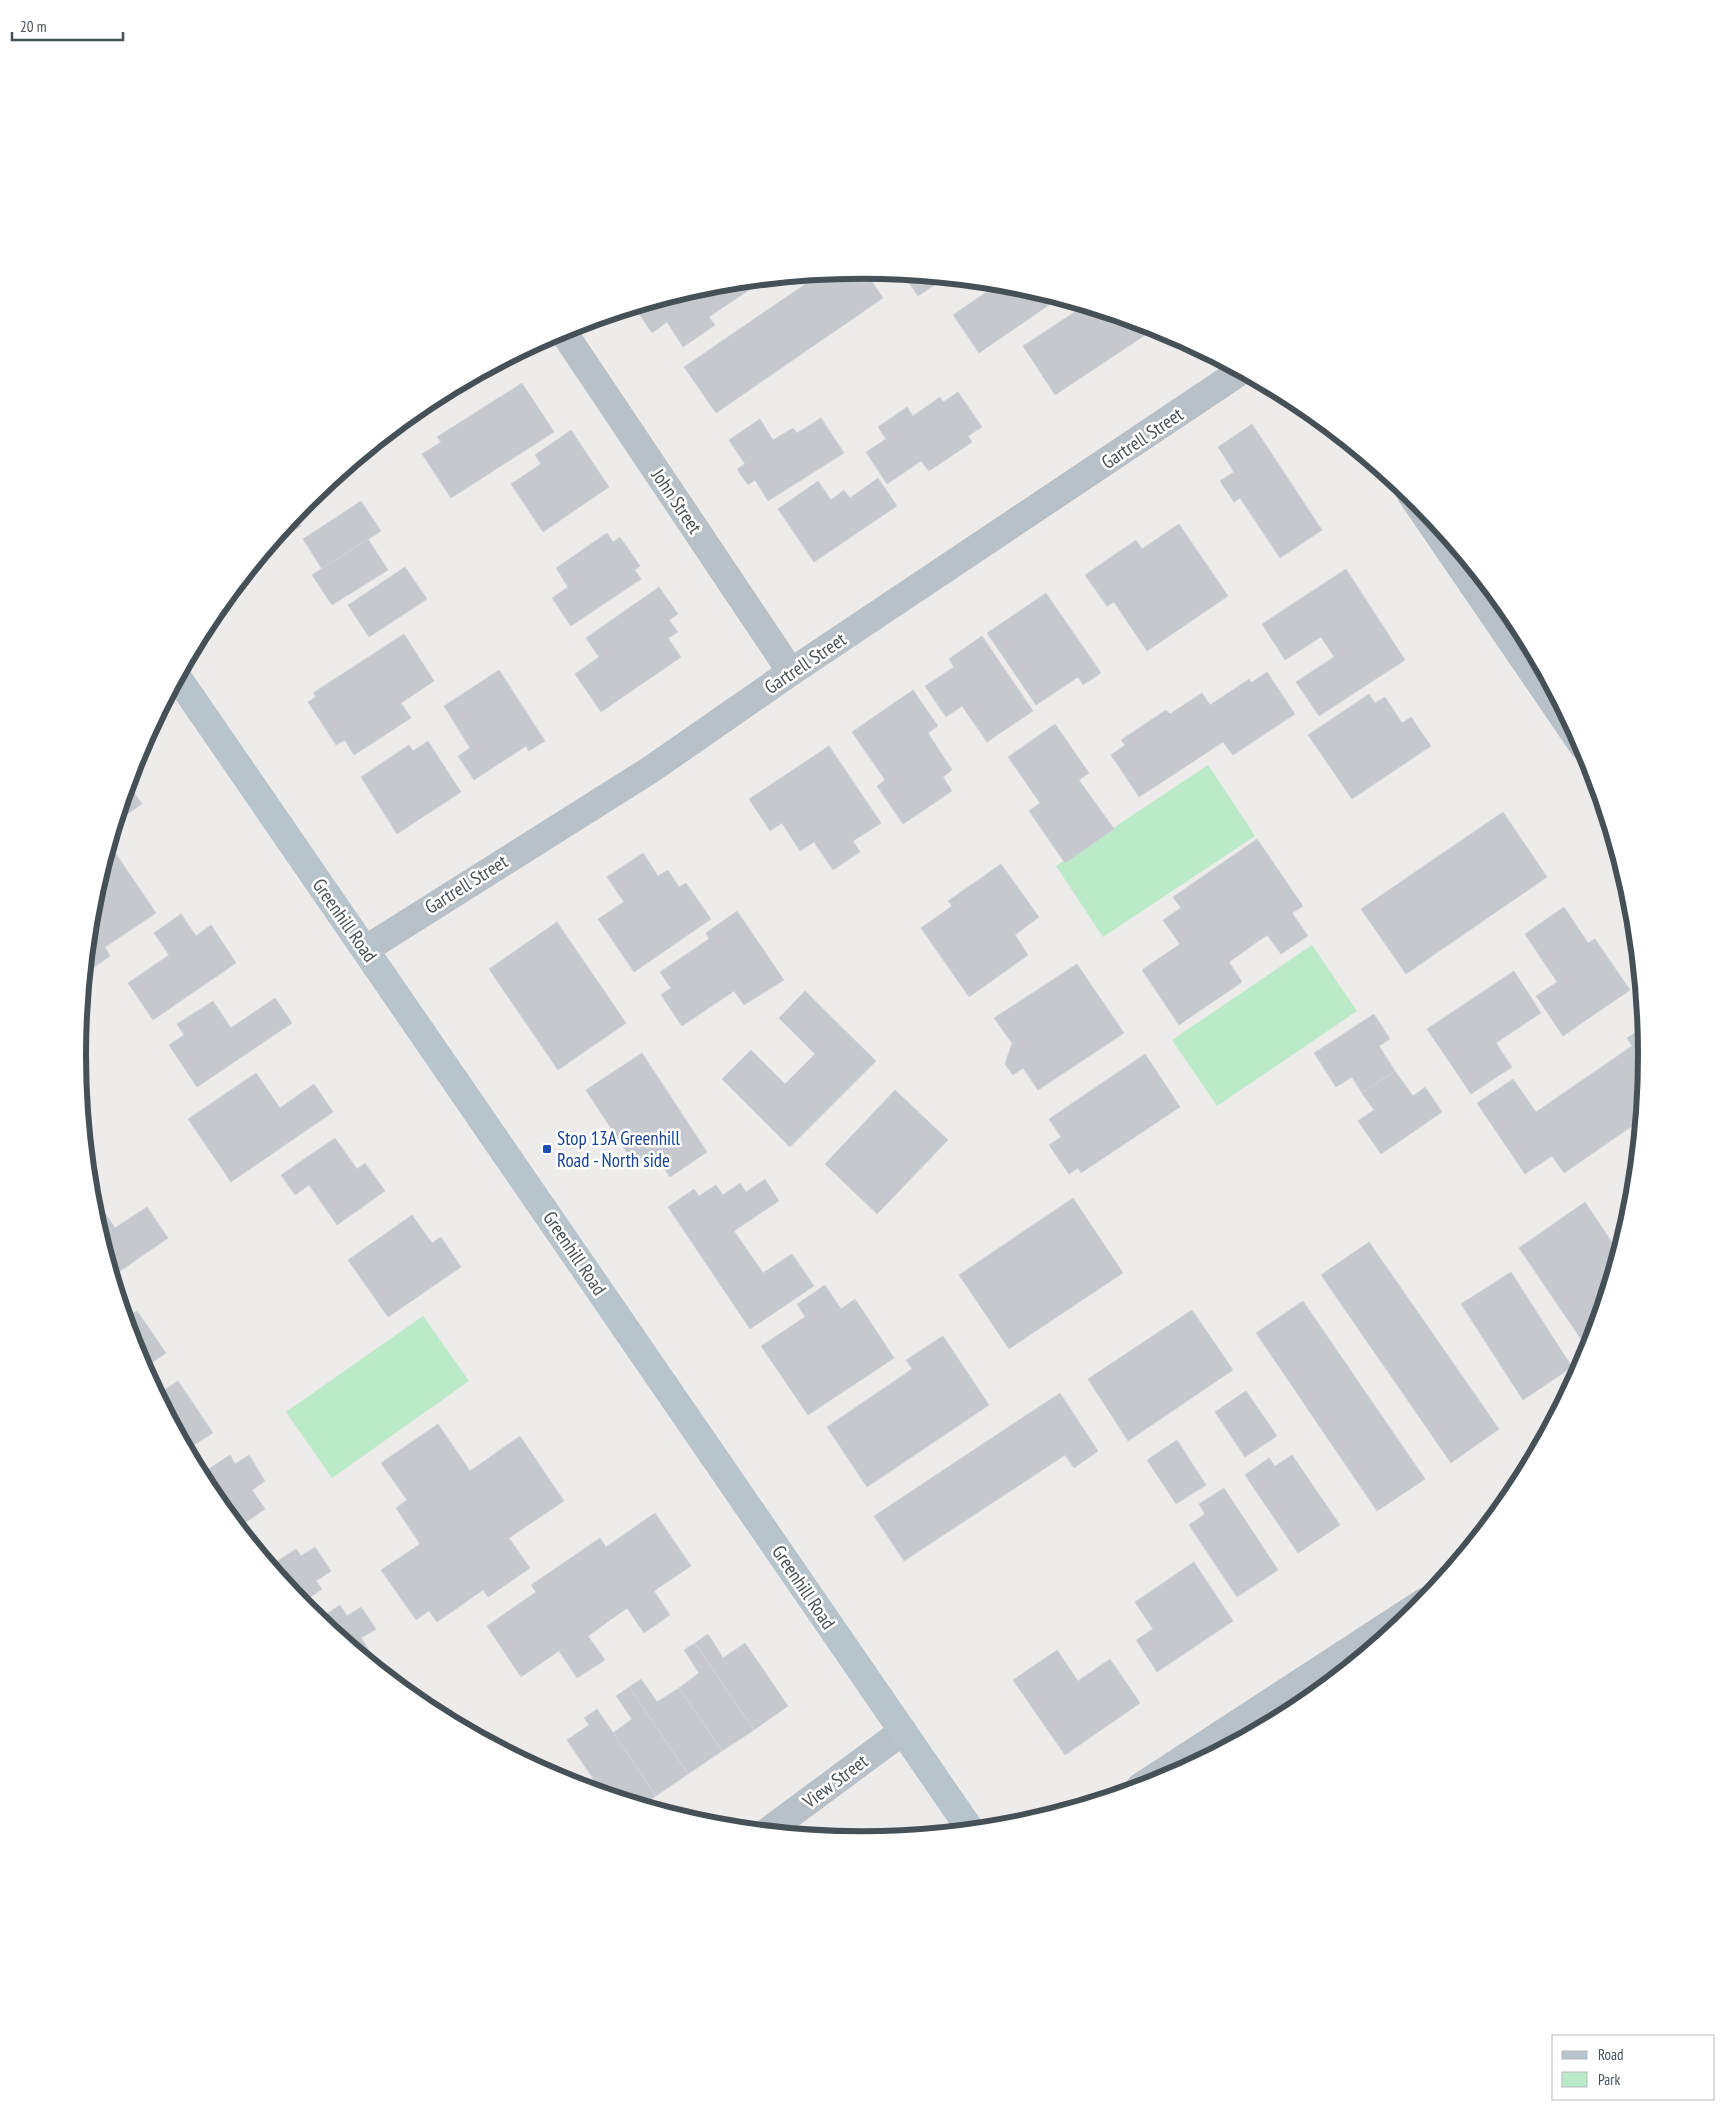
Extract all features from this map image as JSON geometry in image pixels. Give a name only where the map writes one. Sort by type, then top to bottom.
[{"type":"main road","name":"Greenhill Road","points":[[181,683],[967,1824]]},
{"type":"street","name":"John Street","points":[[567,337],[791,672]]},
{"type":"street","name":"Gartrell Street","points":[[366,949],[650,770],[791,672],[1235,375]]},
{"type":"street","points":[[1439,536],[1556,707]]},
{"type":"street","points":[[1170,1767],[1389,1625]]},
{"type":"street","name":"View Street","points":[[774,1826],[903,1731]]},
{"type":"green space","points":[[1208,765],[1255,836],[1103,937],[1056,866]]},
{"type":"green space","points":[[1312,945],[1357,1011],[1217,1106],[1172,1040]]},
{"type":"green space","points":[[423,1316],[469,1381],[332,1478],[286,1412]]},
{"type":"building","points":[[870,279],[883,298],[716,413],[684,367],[811,280]]},
{"type":"building","points":[[907,280],[938,282],[918,296]]},
{"type":"building","points":[[755,286],[709,317],[715,325],[683,347],[667,322],[652,333],[638,312],[711,294]]},
{"type":"building","points":[[990,290],[1052,303],[979,353],[953,315]]},
{"type":"building","points":[[1078,310],[1148,333],[1055,395],[1023,346]]},
{"type":"building","points":[[522,383],[554,432],[451,498],[422,454],[441,442],[437,437]]},
{"type":"building","points":[[958,392],[982,427],[968,436],[972,442],[929,471],[921,461],[887,484],[866,452],[886,439],[878,427],[907,407],[913,416],[940,397],[943,402]]},
{"type":"building","points":[[821,418],[844,453],[768,501],[755,480],[748,485],[737,469],[745,464],[729,440],[760,419],[773,440],[793,428],[797,433]]},
{"type":"building","points":[[1252,424],[1322,530],[1280,558],[1240,498],[1234,502],[1220,481],[1234,472],[1218,447]]},
{"type":"building","points":[[571,430],[609,487],[543,532],[511,484],[541,464],[535,455]]},
{"type":"building","points":[[878,478],[897,506],[814,562],[778,509],[818,481],[831,500],[844,490],[850,498]]},
{"type":"building","points":[[361,501],[381,531],[322,569],[303,539]]},
{"type":"building","points":[[298,522],[301,526],[285,537]]},
{"type":"building","points":[[1179,524],[1228,596],[1147,651],[1114,602],[1107,606],[1085,575],[1136,540],[1142,549]]},
{"type":"building","points":[[607,533],[613,542],[620,537],[640,566],[635,570],[641,579],[571,626],[552,598],[568,587],[556,568]]},
{"type":"building","points":[[368,539],[388,570],[332,605],[312,575]]},
{"type":"building","points":[[405,567],[427,599],[369,637],[348,605]]},
{"type":"building","points":[[1346,569],[1405,660],[1319,716],[1296,682],[1334,657],[1321,637],[1285,660],[1262,624]]},
{"type":"building","points":[[659,587],[678,614],[669,620],[678,632],[668,638],[681,657],[601,712],[575,674],[599,657],[586,638]]},
{"type":"building","points":[[1046,593],[1101,673],[1083,685],[1078,677],[1036,705],[987,633]]},
{"type":"building","points":[[404,634],[434,681],[401,703],[411,718],[354,755],[345,740],[336,745],[308,702],[316,697],[313,693]]},
{"type":"building","points":[[982,636],[1033,711],[987,742],[962,706],[946,717],[925,686],[954,667],[949,659]]},
{"type":"building","points":[[499,670],[545,741],[529,751],[526,746],[474,780],[458,756],[470,748],[444,706]]},
{"type":"building","points":[[1267,672],[1295,714],[1233,755],[1223,742],[1139,797],[1111,755],[1125,745],[1121,740],[1166,710],[1170,714],[1202,693],[1210,705],[1249,679],[1251,683]]},
{"type":"building","points":[[913,690],[938,726],[928,733],[952,770],[943,777],[952,791],[903,824],[877,786],[885,780],[852,732]]},
{"type":"building","points":[[1369,694],[1375,703],[1385,697],[1402,723],[1411,717],[1431,746],[1352,799],[1308,735]]},
{"type":"building","points":[[1055,724],[1089,773],[1079,780],[1114,829],[1065,863],[1029,811],[1040,803],[1008,757]]},
{"type":"building","points":[[428,741],[461,792],[397,834],[361,777],[409,745],[413,751]]},
{"type":"building","points":[[829,746],[881,823],[853,841],[860,852],[833,870],[814,842],[800,851],[782,823],[770,831],[749,799]]},
{"type":"building","points":[[133,791],[142,804],[124,816]]},
{"type":"building","points":[[1503,812],[1547,877],[1406,974],[1361,909]]},
{"type":"building","points":[[1257,839],[1303,906],[1292,913],[1308,936],[1281,954],[1267,935],[1229,962],[1242,982],[1179,1025],[1142,970],[1180,944],[1163,920],[1181,908],[1173,897]]},
{"type":"building","points":[[114,851],[156,913],[105,947],[110,956],[91,969],[101,904]]},
{"type":"building","points":[[643,853],[658,876],[668,870],[679,887],[686,883],[711,919],[634,972],[598,919],[624,902],[607,877]]},
{"type":"building","points":[[1001,864],[1039,917],[1015,935],[1028,955],[969,997],[921,928],[952,906],[948,901]]},
{"type":"building","points":[[1564,907],[1588,943],[1595,939],[1630,990],[1563,1036],[1536,996],[1557,982],[1525,934]]},
{"type":"building","points":[[737,911],[784,980],[744,1005],[734,991],[682,1026],[661,995],[671,988],[660,972],[709,939],[706,933]]},
{"type":"building","points":[[181,914],[196,936],[211,925],[236,963],[153,1020],[128,983],[169,955],[154,933]]},
{"type":"building","points":[[557,922],[626,1023],[558,1070],[489,969]]},
{"type":"building","points":[[1077,964],[1124,1033],[1038,1090],[1023,1068],[1013,1075],[1005,1064],[1012,1043],[994,1018]]},
{"type":"building","points":[[1514,971],[1541,1013],[1496,1043],[1512,1067],[1471,1094],[1427,1029]]},
{"type":"building","points":[[805,991],[876,1061],[790,1147],[722,1079],[751,1050],[785,1084],[815,1054],[779,1018]]},
{"type":"building","points":[[275,998],[292,1023],[197,1087],[169,1045],[184,1035],[177,1024],[213,1001],[231,1028]]},
{"type":"building","points":[[1374,1014],[1390,1039],[1379,1046],[1395,1071],[1362,1093],[1352,1077],[1336,1087],[1314,1053]]},
{"type":"building","points":[[1638,1031],[1639,1055],[1635,1124],[1564,1173],[1552,1156],[1525,1174],[1477,1103],[1513,1079],[1536,1112],[1632,1046],[1627,1038]]},
{"type":"building","points":[[642,1053],[707,1152],[670,1177],[654,1153],[635,1165],[586,1090]]},
{"type":"building","points":[[1145,1054],[1180,1107],[1081,1173],[1078,1168],[1069,1174],[1049,1145],[1061,1137],[1049,1119]]},
{"type":"building","points":[[1395,1071],[1413,1096],[1425,1087],[1442,1112],[1381,1154],[1358,1121],[1374,1110],[1362,1093]]},
{"type":"building","points":[[256,1073],[280,1108],[314,1084],[333,1112],[231,1182],[188,1119]]},
{"type":"building","points":[[895,1090],[948,1140],[877,1214],[825,1164]]},
{"type":"building","points":[[335,1138],[357,1169],[365,1163],[385,1191],[337,1225],[309,1185],[295,1195],[281,1175]]},
{"type":"building","points":[[765,1179],[779,1201],[734,1231],[763,1273],[792,1254],[814,1286],[750,1329],[668,1207],[694,1189],[699,1196],[716,1185],[723,1195],[740,1183],[746,1192]]},
{"type":"building","points":[[1073,1198],[1123,1273],[1009,1349],[959,1275]]},
{"type":"building","points":[[1585,1202],[1614,1246],[1598,1305],[1583,1343],[1519,1248]]},
{"type":"building","points":[[147,1207],[168,1238],[118,1273],[101,1208],[115,1228]]},
{"type":"building","points":[[412,1215],[432,1243],[441,1237],[461,1267],[388,1317],[348,1260]]},
{"type":"building","points":[[1369,1242],[1499,1429],[1451,1463],[1321,1275]]},
{"type":"building","points":[[1511,1272],[1572,1367],[1523,1400],[1461,1304]]},
{"type":"building","points":[[825,1285],[841,1309],[855,1299],[894,1358],[808,1415],[761,1346],[805,1317],[797,1304]]},
{"type":"building","points":[[1303,1301],[1425,1479],[1377,1511],[1256,1333]]},
{"type":"building","points":[[1192,1310],[1233,1370],[1128,1441],[1088,1379]]},
{"type":"building","points":[[137,1311],[166,1353],[150,1364],[145,1352],[131,1315]]},
{"type":"building","points":[[943,1336],[989,1405],[867,1487],[827,1427],[912,1369],[906,1360]]},
{"type":"building","points":[[178,1381],[213,1433],[192,1446],[163,1391]]},
{"type":"building","points":[[1246,1391],[1277,1436],[1245,1457],[1215,1412]]},
{"type":"building","points":[[1060,1393],[1098,1451],[1074,1468],[1065,1455],[904,1561],[874,1516]]},
{"type":"building","points":[[438,1424],[470,1471],[520,1436],[564,1501],[509,1538],[530,1568],[488,1597],[483,1590],[437,1622],[429,1611],[416,1620],[381,1570],[420,1544],[396,1508],[407,1500],[381,1463]]},
{"type":"building","points":[[1177,1440],[1206,1485],[1176,1504],[1147,1460]]},
{"type":"building","points":[[230,1455],[235,1464],[249,1455],[265,1481],[252,1490],[265,1509],[244,1524],[207,1470]]},
{"type":"building","points":[[1292,1455],[1340,1525],[1298,1553],[1245,1475],[1269,1458],[1275,1466]]},
{"type":"building","points":[[1224,1488],[1278,1570],[1237,1597],[1189,1525],[1205,1514],[1199,1504]]},
{"type":"building","points":[[655,1513],[691,1566],[654,1591],[670,1615],[644,1633],[627,1608],[588,1636],[605,1660],[577,1678],[559,1651],[521,1677],[487,1626],[536,1592],[531,1585],[600,1538],[606,1547]]},
{"type":"building","points":[[315,1547],[331,1571],[316,1581],[322,1589],[309,1598],[275,1562],[296,1549],[301,1556]]},
{"type":"building","points":[[1194,1562],[1233,1621],[1157,1672],[1136,1640],[1153,1629],[1135,1602]]},
{"type":"building","points":[[340,1605],[347,1616],[361,1607],[376,1629],[361,1638],[369,1650],[367,1652],[325,1615]]},
{"type":"building","points":[[708,1634],[723,1658],[745,1643],[788,1706],[754,1730],[695,1643]]},
{"type":"building","points":[[695,1643],[754,1730],[722,1751],[679,1688],[699,1673],[684,1650]]},
{"type":"building","points":[[1057,1650],[1078,1681],[1110,1659],[1140,1703],[1065,1755],[1013,1680]]},
{"type":"building","points":[[641,1679],[657,1702],[679,1688],[722,1751],[688,1774],[629,1687]]},
{"type":"building","points":[[629,1687],[688,1774],[656,1796],[613,1733],[632,1719],[616,1696]]},
{"type":"building","points":[[597,1709],[656,1796],[649,1801],[596,1784],[567,1740],[589,1725],[584,1718]]},
{"type":"place","name":"Stop 13A Greenhill Road - North side","points":[[547,1149]]}]
